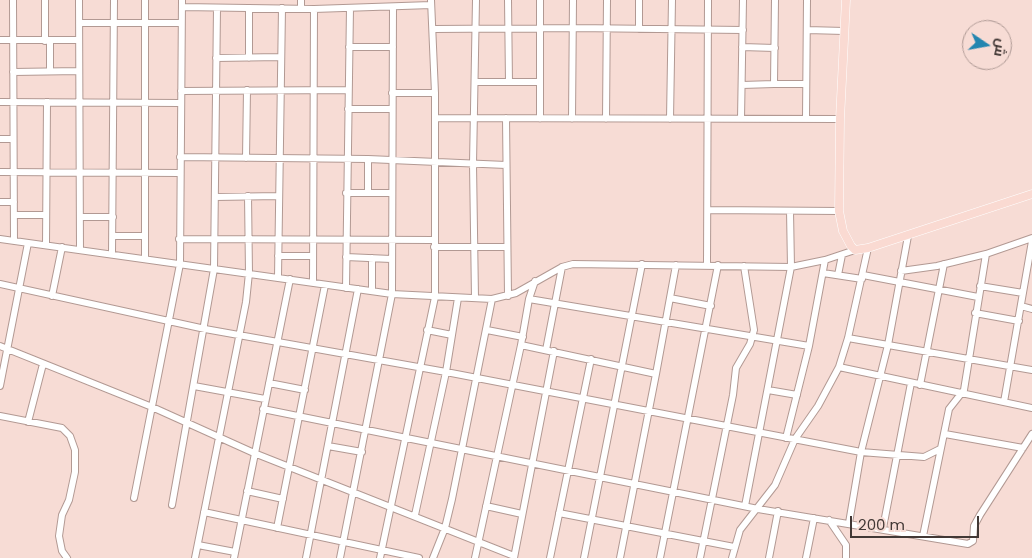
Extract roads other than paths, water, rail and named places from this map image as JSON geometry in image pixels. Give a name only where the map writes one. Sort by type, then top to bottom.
[{"type":"main road","points":[[846,0],[840,119],[839,211],[845,237],[855,250],[908,236],[1032,194]]},
{"type":"street","points":[[13,0],[14,241]]},
{"type":"street","points":[[45,0],[50,71]]},
{"type":"street","points":[[79,0],[80,249]]},
{"type":"street","points":[[112,254],[114,0]]},
{"type":"street","points":[[145,0],[145,259]]},
{"type":"street","points":[[301,0],[301,8]]},
{"type":"street","points":[[475,298],[473,164],[476,0]]},
{"type":"street","points":[[508,0],[509,82]]},
{"type":"street","points":[[540,0],[540,119]]},
{"type":"street","points":[[572,119],[574,0]]},
{"type":"street","points":[[606,119],[607,0]]},
{"type":"street","points":[[639,0],[639,29]]},
{"type":"street","points":[[670,119],[672,0]]},
{"type":"street","points":[[707,265],[708,0]]},
{"type":"street","points":[[741,119],[743,0]]},
{"type":"street","points":[[774,84],[775,0]]},
{"type":"street","points":[[806,118],[807,0]]},
{"type":"street","points":[[134,498],[180,264],[182,4],[217,8],[314,9],[350,8],[382,4],[393,7],[431,3],[434,29],[435,92],[435,297],[380,558]]},
{"type":"street","points":[[340,558],[392,294],[393,7]]},
{"type":"street","points":[[172,506],[205,329],[214,269],[217,8]]},
{"type":"street","points":[[249,8],[249,58]]},
{"type":"street","points":[[278,277],[279,90],[282,8]]},
{"type":"street","points":[[346,288],[346,159],[350,8]]},
{"type":"street","points":[[313,283],[314,9]]},
{"type":"street","points":[[79,23],[181,23]]},
{"type":"street","points":[[434,29],[607,28],[743,30]]},
{"type":"street","points":[[807,30],[844,31]]},
{"type":"street","points":[[0,40],[79,40]]},
{"type":"street","points":[[349,47],[393,47]]},
{"type":"street","points":[[742,47],[775,48]]},
{"type":"street","points":[[216,58],[280,57]]},
{"type":"street","points":[[13,72],[79,71]]},
{"type":"street","points":[[475,82],[540,82]]},
{"type":"street","points":[[742,85],[806,84]]},
{"type":"street","points":[[246,158],[247,90]]},
{"type":"street","points":[[181,91],[348,90]]},
{"type":"street","points":[[392,93],[435,92]]},
{"type":"street","points":[[0,102],[180,103]]},
{"type":"street","points":[[46,245],[47,102]]},
{"type":"street","points":[[348,109],[392,109]]},
{"type":"street","points":[[435,118],[840,119]]},
{"type":"street","points":[[506,118],[508,296]]},
{"type":"street","points":[[0,139],[13,139]]},
{"type":"street","points":[[180,157],[368,158],[425,160],[435,163],[506,165]]},
{"type":"street","points":[[368,158],[368,193]]},
{"type":"street","points":[[0,172],[180,172]]},
{"type":"street","points":[[346,193],[392,193]]},
{"type":"street","points":[[195,558],[240,336],[249,274],[247,239],[248,196]]},
{"type":"street","points":[[215,197],[279,196]]},
{"type":"street","points":[[0,202],[14,202]]},
{"type":"street","points":[[708,210],[839,211]]},
{"type":"street","points":[[745,506],[790,268],[790,211]]},
{"type":"street","points":[[14,215],[46,215]]},
{"type":"street","points":[[80,217],[113,217]]},
{"type":"street","points":[[113,236],[145,236]]},
{"type":"street","points":[[849,523],[861,452],[888,345],[908,236]]},
{"type":"street","points":[[0,239],[392,294],[458,298],[508,296],[562,267],[585,263],[790,268],[825,260],[855,250]]},
{"type":"street","points":[[179,239],[391,239],[474,247],[506,246]]},
{"type":"street","points":[[901,272],[986,254],[1032,240],[1004,402]]},
{"type":"street","points":[[0,386],[28,243]]},
{"type":"street","points":[[52,296],[62,247]]},
{"type":"street","points":[[732,558],[740,530],[758,509],[780,476],[795,439],[818,406],[839,367],[863,277],[868,248]]},
{"type":"street","points":[[923,536],[949,409],[962,393],[986,254]]},
{"type":"street","points":[[838,275],[842,255]]},
{"type":"street","points":[[278,256],[313,256]]},
{"type":"street","points":[[346,257],[391,259]]},
{"type":"street","points":[[372,258],[372,291]]},
{"type":"street","points":[[786,438],[808,346],[825,260]]},
{"type":"street","points":[[584,558],[642,264]]},
{"type":"street","points":[[920,385],[944,264]]},
{"type":"street","points":[[620,558],[636,485],[676,265]]},
{"type":"street","points":[[660,558],[712,306],[718,265]]},
{"type":"street","points":[[700,558],[736,368],[753,337],[754,324],[744,266]]},
{"type":"street","points":[[546,350],[562,267]]},
{"type":"street","points":[[823,273],[899,282],[978,297]]},
{"type":"street","points":[[198,545],[234,555],[290,279]]},
{"type":"street","points":[[475,558],[513,385],[529,300],[535,281]]},
{"type":"street","points":[[0,284],[168,322],[446,372],[613,406],[861,452],[924,457],[940,449]]},
{"type":"street","points":[[277,528],[325,285]]},
{"type":"street","points":[[980,286],[1023,293]]},
{"type":"street","points":[[306,558],[358,289]]},
{"type":"street","points":[[415,516],[446,372],[458,298]]},
{"type":"street","points":[[433,558],[445,528],[463,451],[492,298]]},
{"type":"street","points":[[670,298],[712,306]]},
{"type":"street","points":[[529,300],[808,346]]},
{"type":"street","points":[[1021,306],[1032,308]]},
{"type":"street","points":[[975,314],[1019,321]]},
{"type":"street","points":[[427,330],[452,336]]},
{"type":"street","points":[[486,330],[523,337]]},
{"type":"street","points":[[848,338],[1032,370]]},
{"type":"street","points":[[521,345],[656,374]]},
{"type":"street","points":[[0,346],[152,407],[254,453],[354,491],[514,557],[554,351]]},
{"type":"street","points":[[550,558],[591,359]]},
{"type":"street","points":[[28,422],[43,364]]},
{"type":"street","points":[[839,367],[1032,408]]},
{"type":"street","points":[[269,382],[305,390]]},
{"type":"street","points":[[883,528],[911,383]]},
{"type":"street","points":[[194,386],[265,399]]},
{"type":"street","points":[[768,390],[796,395]]},
{"type":"street","points":[[263,409],[463,451],[758,509],[971,543],[974,526],[980,514],[1032,434]]},
{"type":"street","points":[[0,416],[62,428],[70,436],[75,450],[75,472],[69,500],[62,515],[60,536],[62,551],[67,558]]},
{"type":"street","points":[[945,434],[1023,448]]},
{"type":"street","points":[[328,446],[362,452]]},
{"type":"street","points":[[247,491],[283,499]]},
{"type":"street","points":[[486,506],[522,514]]},
{"type":"street","points":[[769,558],[778,511]]},
{"type":"street","points":[[204,512],[419,558]]},
{"type":"street","points":[[560,513],[734,547]]},
{"type":"street","points":[[806,558],[814,518]]},
{"type":"street","points":[[829,520],[846,546],[846,558]]}]
